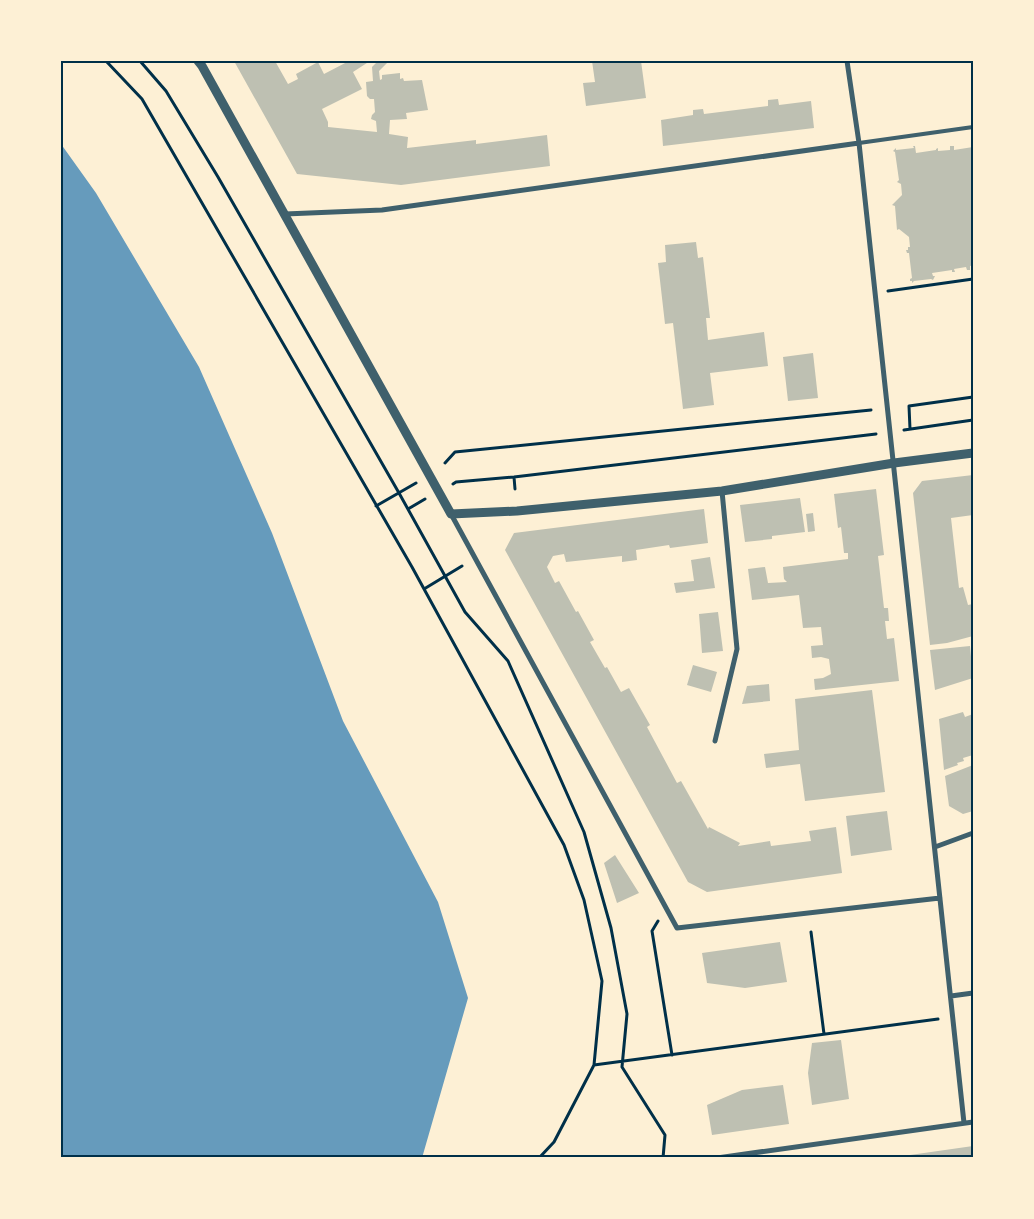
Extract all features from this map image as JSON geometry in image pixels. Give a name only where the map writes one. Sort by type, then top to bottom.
[{"type":"street","points":[[198,61],[451,514],[677,928],[940,898]]},
{"type":"street","points":[[847,61],[859,143],[964,1123]]},
{"type":"street","points":[[284,214],[382,210],[859,143]]},
{"type":"street","points":[[451,514],[517,511],[722,491],[973,452]]},
{"type":"street","points":[[715,741],[737,649],[722,491]]},
{"type":"street","points":[[934,847],[973,833]]},
{"type":"street","points":[[951,996],[973,993]]},
{"type":"street","points":[[718,1158],[973,1122]]},
{"type":"lane","points":[[859,143],[973,127]]},
{"type":"path","points":[[106,61],[142,99],[424,589],[564,845],[584,900],[602,981],[594,1065],[554,1142],[539,1158]]},
{"type":"path","points":[[140,61],[166,90],[399,492],[465,612],[508,660],[584,832],[611,928],[627,1014],[622,1067],[665,1135],[663,1158]]},
{"type":"path","points":[[875,292],[973,279]]},
{"type":"path","points":[[910,429],[909,406],[973,397]]},
{"type":"path","points":[[445,463],[455,452],[872,410]]},
{"type":"path","points":[[456,482],[514,477],[890,432],[973,420]]},
{"type":"path","points":[[514,477],[516,488]]},
{"type":"path","points":[[376,506],[416,483]]},
{"type":"path","points":[[424,589],[462,566]]},
{"type":"path","points":[[659,918],[652,931],[672,1055]]},
{"type":"path","points":[[811,932],[824,1034]]},
{"type":"path","points":[[594,1065],[938,1020]]},
{"type":"water","points":[[61,144],[96,193],[199,367],[272,533],[343,721],[438,902],[468,998],[422,1158],[61,1158]]},
{"type":"building","points":[[234,61],[275,61],[288,84],[298,79],[296,74],[318,62],[324,74],[349,61],[370,61],[353,72],[362,89],[322,109],[328,122],[328,127],[377,132],[376,121],[371,119],[375,112],[374,99],[370,99],[367,96],[366,82],[373,81],[372,67],[376,63],[375,61],[389,61],[379,71],[380,80],[382,75],[400,73],[400,79],[403,78],[404,81],[422,80],[428,110],[406,113],[407,119],[390,120],[389,134],[408,137],[407,148],[476,140],[476,144],[547,135],[550,166],[401,185],[297,174]]},
{"type":"building","points":[[592,61],[641,61],[646,98],[586,106],[583,83],[595,82]]},
{"type":"building","points":[[778,99],[779,105],[811,101],[814,128],[663,146],[661,120],[693,115],[693,110],[703,109],[704,114],[768,106],[768,100]]},
{"type":"building","points":[[913,146],[915,146],[916,153],[936,150],[938,148],[938,151],[950,150],[950,146],[954,146],[954,150],[973,147],[973,265],[970,266],[970,270],[967,270],[966,267],[954,269],[955,272],[952,272],[952,270],[932,273],[935,276],[933,280],[914,281],[912,283],[910,281],[912,278],[909,253],[906,250],[910,247],[909,237],[899,229],[897,230],[895,206],[892,205],[902,195],[901,184],[897,182],[899,180],[895,152],[893,151],[896,148],[896,150],[914,148]]},
{"type":"building","points":[[696,242],[698,258],[703,257],[710,318],[706,318],[708,340],[764,332],[768,366],[710,373],[714,405],[683,409],[673,323],[665,324],[658,263],[666,262],[665,245]]},
{"type":"building","points":[[813,353],[818,398],[788,401],[783,357]]},
{"type":"building","points":[[973,475],[973,515],[951,518],[959,588],[963,587],[968,605],[973,604],[973,636],[947,643],[930,645],[913,493],[922,481]]},
{"type":"building","points":[[876,489],[884,555],[878,556],[884,608],[888,608],[889,621],[885,621],[887,639],[894,638],[899,681],[815,690],[814,679],[823,678],[831,674],[829,659],[821,657],[812,658],[811,646],[823,645],[821,627],[803,628],[799,595],[752,600],[748,569],[765,567],[768,583],[787,582],[784,579],[783,567],[848,559],[848,553],[844,553],[841,527],[838,528],[834,494]]},
{"type":"building","points":[[800,498],[805,532],[745,542],[740,505]]},
{"type":"building","points":[[704,509],[708,543],[670,548],[669,545],[636,550],[637,560],[622,562],[622,556],[566,562],[564,554],[553,556],[547,567],[555,583],[559,581],[576,612],[578,611],[594,640],[590,642],[621,692],[629,688],[650,725],[647,727],[677,783],[681,781],[708,829],[709,827],[740,843],[738,846],[770,841],[771,846],[811,841],[809,831],[836,827],[842,873],[707,892],[688,882],[505,550],[514,533]]},
{"type":"building","points":[[813,513],[815,531],[808,532],[806,514]]},
{"type":"building","points":[[710,557],[715,588],[676,593],[674,583],[694,581],[691,560]]},
{"type":"building","points":[[718,612],[723,651],[702,653],[699,614]]},
{"type":"building","points":[[970,646],[973,678],[935,690],[930,650]]},
{"type":"building","points":[[693,665],[717,672],[711,692],[687,685]]},
{"type":"building","points":[[769,684],[770,701],[742,704],[747,686]]},
{"type":"building","points":[[872,690],[885,792],[805,801],[800,764],[766,768],[764,754],[799,750],[795,699]]},
{"type":"building","points":[[963,712],[965,717],[973,714],[973,743],[971,743],[973,755],[963,758],[964,761],[957,763],[958,765],[944,770],[939,719]]},
{"type":"building","points":[[973,765],[973,811],[963,814],[949,806],[945,776]]},
{"type":"building","points":[[887,811],[892,850],[851,856],[846,816]]},
{"type":"building","points":[[615,855],[639,893],[617,903],[604,863]]},
{"type":"building","points":[[780,942],[787,982],[745,988],[707,983],[702,953]]},
{"type":"building","points":[[841,1040],[849,1099],[812,1105],[808,1073],[812,1043]]},
{"type":"building","points":[[783,1085],[789,1124],[712,1135],[707,1105],[742,1090]]},
{"type":"building","points":[[973,1146],[973,1158],[896,1158],[896,1157]]}]
